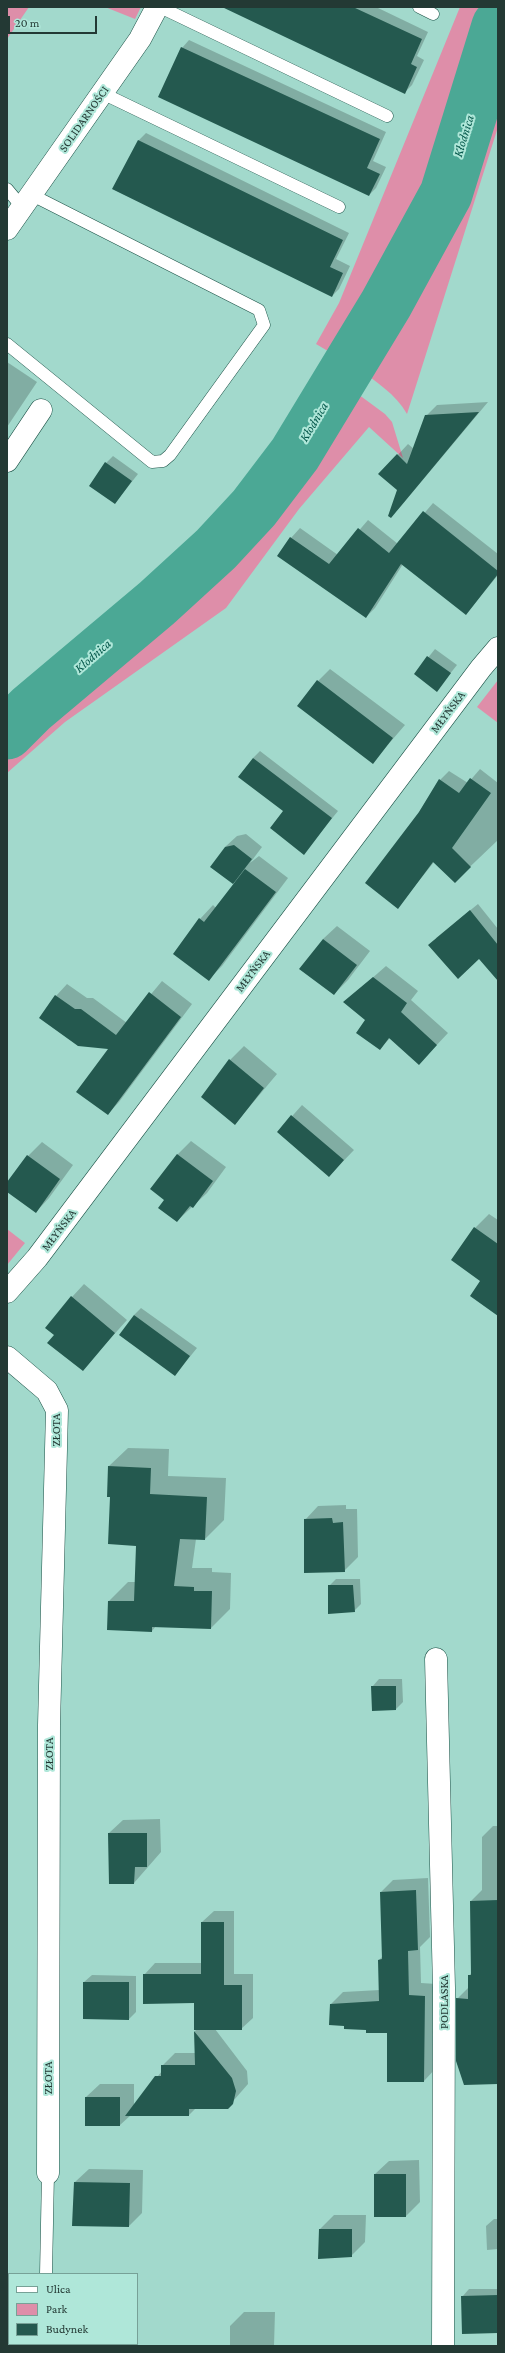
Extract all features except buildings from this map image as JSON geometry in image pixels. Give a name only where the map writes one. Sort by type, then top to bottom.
[{"type":"street","name":"SOLIDARNOŚCI","points":[[7,229],[140,39],[158,7]]},
{"type":"street","points":[[7,461],[41,410]]},
{"type":"street","name":"MŁYŃSKA","points":[[7,1292],[37,1258],[481,668],[498,648]]},
{"type":"street","name":"ZŁOTA","points":[[7,1357],[47,1391],[57,1410],[49,1725],[48,2173]]},
{"type":"street","name":"PODLASKA","points":[[436,1659],[444,1988],[443,2346]]},
{"type":"lane","points":[[158,7],[387,116]]},
{"type":"lane","points":[[419,7],[433,14]]},
{"type":"lane","points":[[102,93],[339,206]]},
{"type":"lane","points":[[7,189],[26,201],[259,310],[264,325],[170,455],[163,462],[152,462],[7,344]]},
{"type":"lane","points":[[46,2273],[48,2173]]},
{"type":"green space","points":[[7,7],[29,7],[7,39]]},
{"type":"green space","points":[[105,7],[141,7],[135,19]]},
{"type":"green space","points":[[460,7],[485,7],[455,112],[429,190],[400,251],[338,357],[316,344],[339,303]]},
{"type":"green space","points":[[498,49],[498,127],[407,414],[391,394],[357,368],[451,203]]},
{"type":"green space","points":[[347,386],[385,414],[392,422],[403,458],[369,427],[299,509],[226,608],[65,722],[7,773],[7,745],[213,564],[292,470]]},
{"type":"green space","points":[[498,680],[498,723],[477,707]]},
{"type":"green space","points":[[7,1229],[25,1243],[7,1265]]},
{"type":"waterway","name":"Kłodnica","points":[[7,733],[31,709],[157,603],[216,549],[254,508],[295,454],[386,304],[446,194],[498,26]]}]
